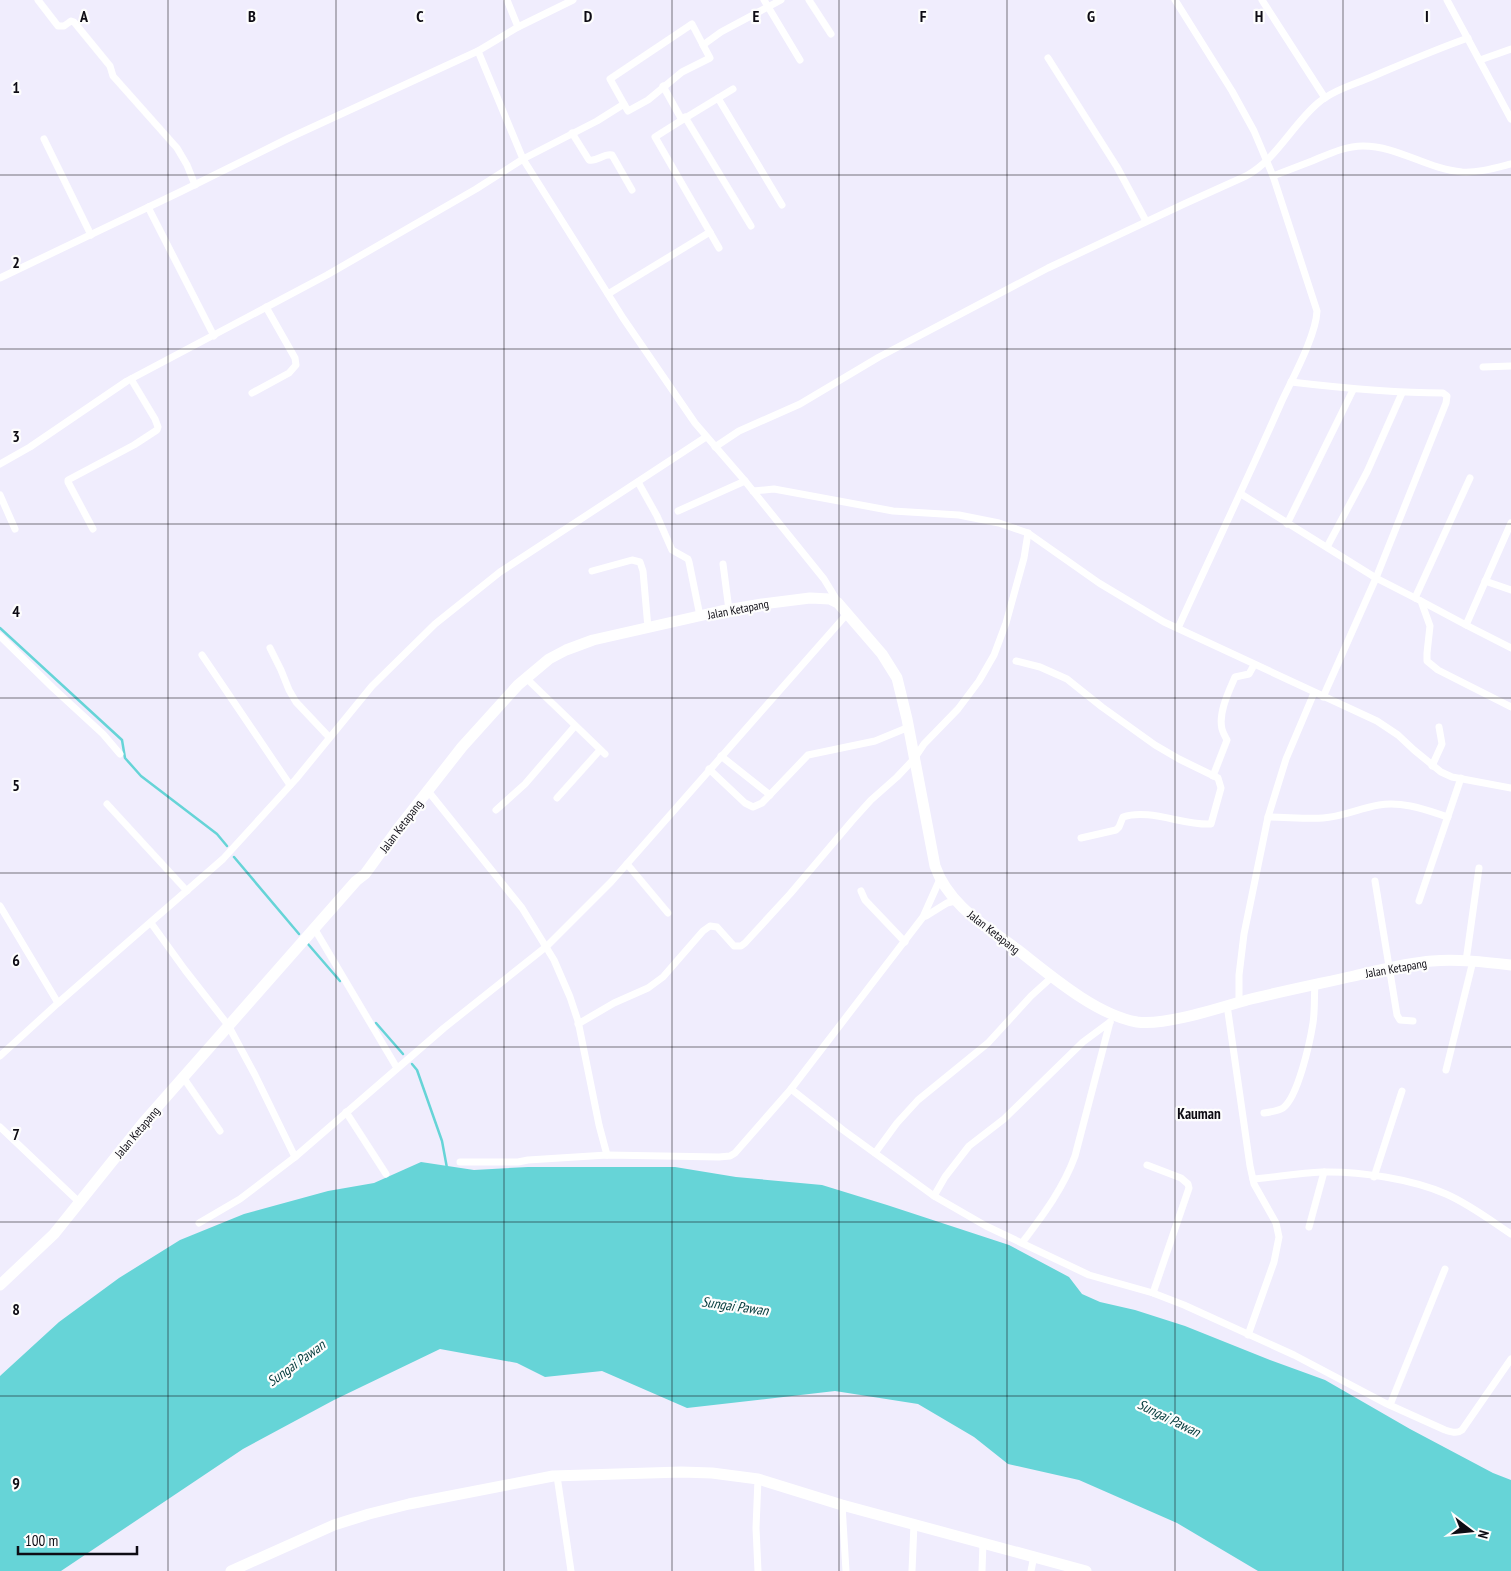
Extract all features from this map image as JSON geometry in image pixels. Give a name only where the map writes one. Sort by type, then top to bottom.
[{"type":"main road","name":"Jalan Ketapang","points":[[0,1285],[54,1234],[183,1077],[360,878],[462,747],[526,678],[549,659],[566,650],[593,640],[700,616],[795,599],[826,599],[838,603],[890,666],[901,691],[931,851],[940,879],[955,901],[1052,977],[1112,1019],[1160,1022],[1315,984],[1433,961],[1470,961],[1511,965]]},
{"type":"main road","points":[[233,1571],[334,1526],[369,1514],[483,1489],[557,1476],[681,1472],[712,1473],[758,1479],[842,1505],[1086,1571]]},
{"type":"street","points":[[38,0],[58,26],[64,26],[71,21],[74,22],[110,66],[113,76],[177,148],[187,165],[195,185]]},
{"type":"street","points":[[507,0],[518,27]]},
{"type":"street","points":[[0,278],[195,185],[288,138],[478,51],[518,27],[573,0]]},
{"type":"street","points":[[764,0],[767,8],[800,60]]},
{"type":"street","points":[[703,45],[721,32],[781,0]]},
{"type":"street","points":[[809,0],[831,34]]},
{"type":"street","points":[[1176,0],[1236,98],[1267,161],[1317,311],[1314,328],[1291,382],[1178,628]]},
{"type":"street","points":[[1262,0],[1325,98]]},
{"type":"street","points":[[1447,0],[1511,119]]},
{"type":"street","points":[[692,24],[703,45],[710,58],[682,72],[648,100],[628,111],[610,79],[692,24]]},
{"type":"street","points":[[716,447],[739,431],[800,404],[879,357],[1048,268],[1255,171],[1267,161],[1297,124],[1325,98],[1427,53],[1468,38]]},
{"type":"street","points":[[1480,60],[1511,49]]},
{"type":"street","points":[[478,51],[523,159],[622,318],[706,437],[746,481],[824,579],[838,603]]},
{"type":"street","points":[[1048,58],[1112,159],[1146,221]]},
{"type":"street","points":[[663,86],[751,226]]},
{"type":"street","points":[[719,248],[655,137],[733,89]]},
{"type":"street","points":[[718,98],[782,205]]},
{"type":"street","points":[[0,464],[30,447],[131,379],[214,336],[396,235],[476,189],[523,159],[613,112],[624,104]]},
{"type":"street","points":[[572,133],[590,160],[593,161],[607,154],[612,155],[632,190]]},
{"type":"street","points":[[44,139],[91,235]]},
{"type":"street","points":[[1273,176],[1332,152],[1361,146],[1384,147],[1423,163],[1461,172],[1511,164]]},
{"type":"street","points":[[148,207],[214,336]]},
{"type":"street","points":[[608,294],[710,232]]},
{"type":"street","points":[[252,393],[289,373],[296,365],[295,358],[266,307]]},
{"type":"street","points":[[1483,367],[1511,366]]},
{"type":"street","points":[[92,529],[68,480],[134,445],[157,430],[158,427],[131,379]]},
{"type":"street","points":[[1291,382],[1353,390],[1443,393],[1447,396],[1446,403],[1376,578],[1323,697]]},
{"type":"street","points":[[1287,524],[1353,390]]},
{"type":"street","points":[[1327,547],[1367,472],[1402,393]]},
{"type":"street","points":[[0,1056],[223,859],[290,785],[344,719],[396,660],[421,636],[453,608],[500,572],[706,437]]},
{"type":"street","points":[[1470,478],[1418,600],[1430,626],[1428,661],[1438,670],[1511,707]]},
{"type":"street","points":[[678,511],[746,481]]},
{"type":"street","points":[[638,482],[657,516],[672,550],[688,558],[690,562],[700,616]]},
{"type":"street","points":[[753,491],[774,489],[894,511],[959,515],[999,523],[1028,533],[1099,583],[1164,622],[1377,721],[1398,735],[1432,766],[1446,775],[1511,788]]},
{"type":"street","points":[[1241,494],[1376,578],[1511,648]]},
{"type":"street","points":[[0,496],[15,529]]},
{"type":"street","points":[[1466,625],[1485,581],[1509,534],[1511,523]]},
{"type":"street","points":[[578,1024],[614,1003],[636,994],[663,977],[703,932],[712,925],[717,927],[734,946],[741,946],[745,943],[871,800],[898,777],[924,744],[963,702],[979,681],[994,655],[1006,623],[1024,558],[1028,533]]},
{"type":"street","points":[[592,571],[632,560],[640,562],[643,571],[648,628]]},
{"type":"street","points":[[723,564],[729,610]]},
{"type":"street","points":[[1485,581],[1511,590]]},
{"type":"street","points":[[199,1223],[240,1199],[295,1157],[444,1028],[547,946],[627,864],[847,614]]},
{"type":"street","points":[[0,636],[104,734],[120,754]]},
{"type":"street","points":[[270,648],[296,702],[329,737]]},
{"type":"street","points":[[202,655],[290,785]]},
{"type":"street","points":[[1016,661],[1040,667],[1067,679],[1155,745],[1219,780],[1221,788],[1211,824],[1130,815],[1123,816],[1116,830],[1081,838]]},
{"type":"street","points":[[1213,776],[1226,740],[1222,731],[1222,715],[1232,685],[1236,677],[1249,674],[1254,665]]},
{"type":"street","points":[[526,678],[603,752],[557,798]]},
{"type":"street","points":[[1248,1335],[1274,1262],[1278,1237],[1276,1223],[1256,1189],[1253,1179],[1245,1135],[1233,1004],[1244,934],[1268,817],[1286,760],[1314,693]]},
{"type":"street","points":[[496,810],[525,784],[575,726]]},
{"type":"street","points":[[709,769],[749,805],[757,806],[808,755],[875,740],[909,727]]},
{"type":"street","points":[[1432,766],[1442,744],[1439,727]]},
{"type":"street","points":[[722,756],[770,795]]},
{"type":"street","points":[[1419,901],[1461,778]]},
{"type":"street","points":[[428,791],[522,908],[547,946],[565,984],[578,1024],[599,1125],[608,1155]]},
{"type":"street","points":[[107,804],[187,891]]},
{"type":"street","points":[[1268,817],[1322,818],[1391,804],[1409,806],[1448,817]]},
{"type":"street","points":[[627,864],[668,914]]},
{"type":"street","points":[[1446,1070],[1470,961],[1479,868]]},
{"type":"street","points":[[460,1162],[518,1162],[608,1155],[730,1156],[740,1149],[791,1090],[905,942],[923,918],[940,879]]},
{"type":"street","points":[[1375,881],[1398,1018],[1400,1020],[1413,1021]]},
{"type":"street","points":[[861,891],[865,900],[905,942]]},
{"type":"street","points":[[923,918],[947,902],[955,901]]},
{"type":"street","points":[[0,906],[58,1003]]},
{"type":"street","points":[[151,923],[184,970],[228,1025],[295,1157]]},
{"type":"street","points":[[314,928],[398,1068]]},
{"type":"street","points":[[875,1153],[897,1123],[918,1100],[988,1043],[1031,996],[1052,977]]},
{"type":"street","points":[[1264,1113],[1283,1108],[1289,1102],[1294,1092],[1310,1036],[1314,1011],[1315,984]]},
{"type":"street","points":[[934,1196],[945,1177],[969,1146],[1010,1112],[1083,1042],[1112,1019]]},
{"type":"street","points":[[1022,1243],[1045,1212],[1070,1171],[1112,1019]]},
{"type":"street","points":[[183,1077],[220,1131]]},
{"type":"street","points":[[791,1090],[934,1196],[986,1226],[1089,1274],[1153,1293],[1248,1335],[1297,1357],[1328,1375],[1390,1405],[1446,1430],[1459,1432],[1469,1422],[1511,1358]]},
{"type":"street","points":[[1374,1177],[1402,1091]]},
{"type":"street","points":[[346,1112],[386,1174]]},
{"type":"street","points":[[0,1127],[79,1202]]},
{"type":"street","points":[[1147,1165],[1181,1178],[1188,1184],[1189,1188],[1153,1293]]},
{"type":"street","points":[[1309,1227],[1324,1172]]},
{"type":"street","points":[[1253,1179],[1342,1172],[1416,1184],[1445,1193],[1461,1201],[1511,1234]]},
{"type":"street","points":[[1390,1405],[1445,1269]]},
{"type":"street","points":[[557,1476],[571,1571]]},
{"type":"street","points":[[758,1479],[756,1528],[758,1571]]},
{"type":"street","points":[[842,1505],[846,1571]]},
{"type":"street","points":[[912,1571],[914,1524]]},
{"type":"street","points":[[982,1571],[983,1542]]},
{"type":"street","points":[[1031,1571],[1034,1556]]},
{"type":"water","name":"Sungai Pawan","points":[[421,1162],[474,1170],[528,1167],[675,1167],[736,1177],[822,1185],[1009,1245],[1069,1277],[1082,1294],[1100,1302],[1135,1310],[1185,1326],[1325,1380],[1410,1429],[1493,1473],[1511,1480],[1511,1571],[1258,1571],[1177,1523],[1079,1480],[1008,1464],[974,1437],[918,1404],[835,1391],[687,1408],[602,1371],[545,1377],[517,1363],[440,1349],[334,1400],[243,1449],[61,1571],[0,1571],[0,1376],[59,1322],[119,1278],[180,1240],[244,1214],[328,1191],[374,1183]]},
{"type":"waterway","points":[[0,628],[122,740],[125,758],[141,776],[217,834],[227,846]]},
{"type":"waterway","points":[[234,857],[299,934]]},
{"type":"waterway","points":[[308,944],[340,981]]},
{"type":"waterway","points":[[376,1023],[403,1054]]},
{"type":"waterway","points":[[412,1064],[417,1070],[442,1141],[447,1168]]},
{"type":"district","name":"Kauman","points":[[1199,1113]]}]
